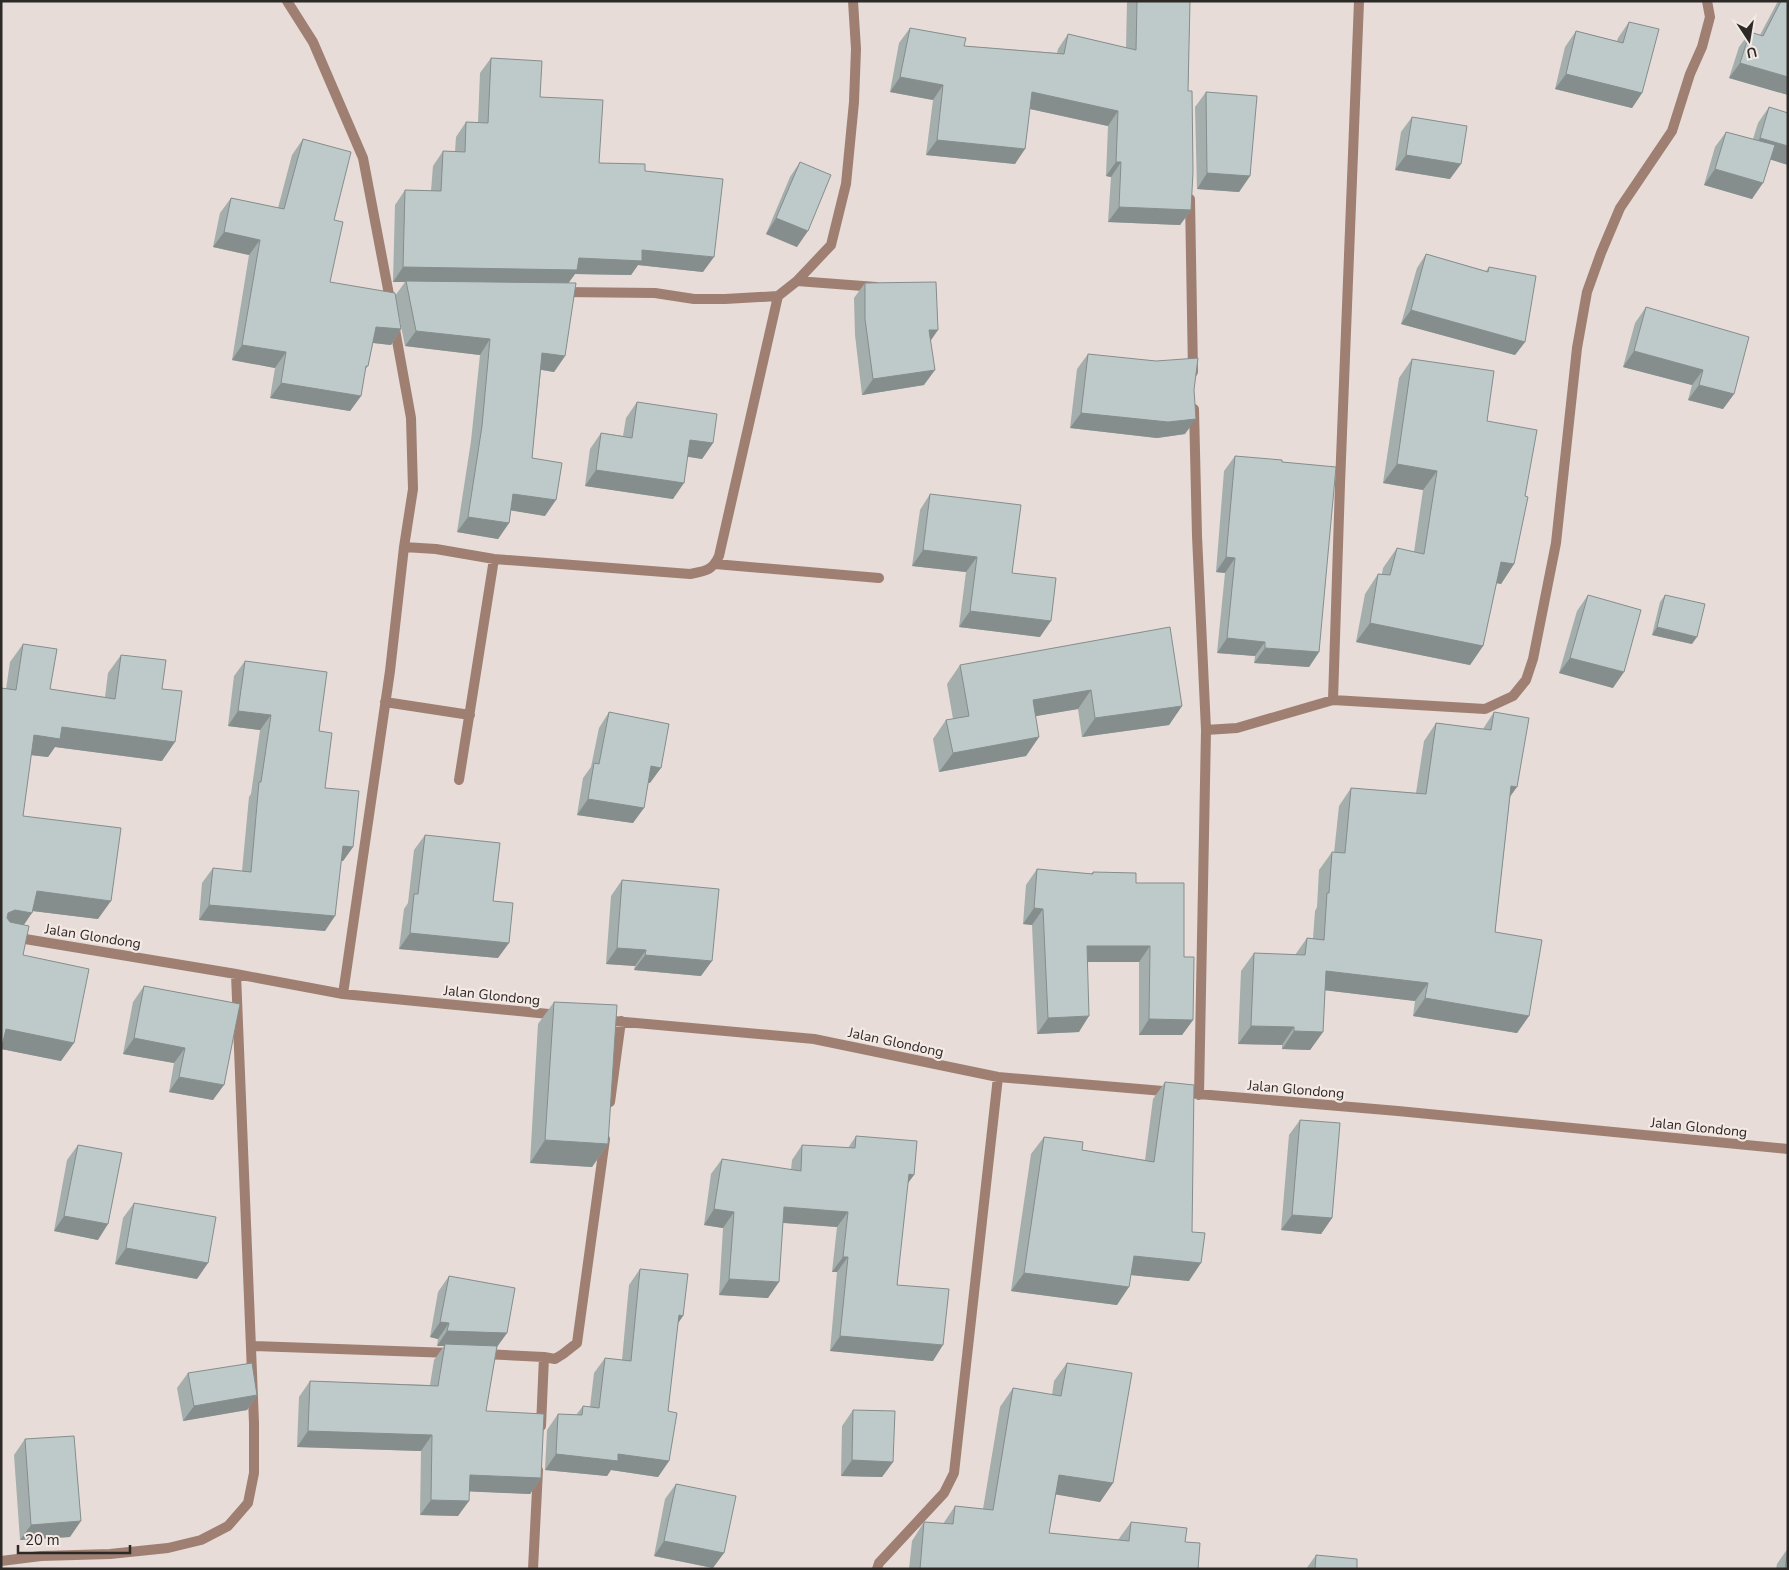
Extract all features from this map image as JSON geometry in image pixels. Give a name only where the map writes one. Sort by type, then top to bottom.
[{"type":"street","points":[[287,1],[313,42],[363,158],[393,289],[411,418],[413,489],[385,702],[343,994]]},
{"type":"street","points":[[556,292],[655,293],[694,299],[725,299],[778,296],[796,281],[831,245],[846,184],[854,102],[856,49],[853,1]]},
{"type":"street","points":[[1333,700],[1359,1]]},
{"type":"street","points":[[1206,730],[1237,728],[1333,700],[1484,709],[1513,696],[1526,680],[1533,659],[1556,543],[1577,348],[1587,292],[1620,208],[1672,131],[1690,74],[1702,47],[1710,17],[1707,1]]},
{"type":"street","points":[[1190,185],[1193,380]]},
{"type":"street","points":[[796,281],[885,288]]},
{"type":"street","points":[[404,546],[436,549],[494,559],[690,574],[708,570],[715,564],[719,556],[778,296]]},
{"type":"street","points":[[1194,399],[1197,536],[1206,730],[1199,1095]]},
{"type":"street","points":[[459,780],[494,559]]},
{"type":"street","points":[[715,564],[879,578]]},
{"type":"street","points":[[385,702],[470,715]]},
{"type":"street","name":"Jalan Glondong","points":[[1,935],[236,974],[343,994],[571,1016]]},
{"type":"street","points":[[1,1561],[41,1556],[110,1554],[168,1548],[201,1540],[228,1526],[248,1503],[254,1473],[254,1423],[236,974]]},
{"type":"street","name":"Jalan Glondong","points":[[591,1018],[814,1039],[998,1077],[1398,1111],[1788,1149]]},
{"type":"street","points":[[609,1110],[621,1021]]},
{"type":"street","points":[[877,1569],[879,1563],[944,1493],[954,1473],[998,1077]]},
{"type":"street","points":[[251,1346],[544,1357],[555,1359],[577,1343],[606,1129]]},
{"type":"street","points":[[540,1434],[544,1357]]},
{"type":"street","points":[[533,1569],[538,1463]]},
{"type":"building","points":[[1137,1],[1190,1],[1188,91],[1192,91],[1193,172],[1191,210],[1119,207],[1121,162],[1116,162],[1118,111],[1032,92],[1025,149],[937,140],[943,85],[900,77],[910,28],[966,38],[964,46],[1064,54],[1068,34],[1136,50]]},
{"type":"building","points":[[1781,1],[1788,1],[1788,77],[1740,63],[1750,32],[1763,36]]},
{"type":"building","points":[[1629,22],[1659,29],[1642,93],[1566,74],[1576,31],[1623,43]]},
{"type":"building","points":[[491,58],[542,61],[540,97],[603,100],[599,163],[645,164],[645,171],[723,179],[714,257],[642,250],[642,261],[579,258],[577,270],[403,267],[405,190],[441,191],[443,151],[465,152],[466,122],[488,123]]},
{"type":"building","points":[[1206,92],[1257,96],[1250,176],[1207,173]]},
{"type":"building","points":[[1769,107],[1788,113],[1788,146],[1760,138]]},
{"type":"building","points":[[1412,117],[1467,126],[1461,164],[1406,155]]},
{"type":"building","points":[[1726,132],[1775,145],[1763,183],[1715,169]]},
{"type":"building","points":[[303,139],[351,152],[334,220],[343,222],[330,282],[395,293],[401,329],[376,327],[361,396],[281,383],[286,352],[242,345],[260,240],[224,232],[231,198],[284,209]]},
{"type":"building","points":[[800,162],[831,175],[808,231],[776,218]]},
{"type":"building","points":[[1426,254],[1488,272],[1489,267],[1536,276],[1525,342],[1411,310]]},
{"type":"building","points":[[406,281],[576,283],[565,356],[542,353],[532,458],[562,463],[556,500],[513,494],[509,523],[468,517],[482,426],[490,339],[416,331]]},
{"type":"building","points":[[936,282],[938,330],[929,330],[935,370],[873,379],[865,319],[865,283]]},
{"type":"building","points":[[1646,307],[1749,337],[1734,394],[1699,385],[1703,370],[1634,351]]},
{"type":"building","points":[[1088,354],[1156,361],[1198,358],[1194,390],[1196,419],[1168,422],[1081,413]]},
{"type":"building","points":[[1412,359],[1494,371],[1487,421],[1537,430],[1525,496],[1528,497],[1514,564],[1501,562],[1483,646],[1370,623],[1378,574],[1390,575],[1397,548],[1424,554],[1437,471],[1397,464]]},
{"type":"building","points":[[637,402],[717,414],[713,443],[690,440],[684,483],[596,470],[601,433],[632,438]]},
{"type":"building","points":[[1235,456],[1336,467],[1319,652],[1265,648],[1265,642],[1227,638],[1235,558],[1226,557]]},
{"type":"building","points":[[930,494],[1021,505],[1012,573],[1056,578],[1051,621],[970,611],[977,557],[923,550]]},
{"type":"building","points":[[1588,595],[1641,610],[1624,672],[1570,658]]},
{"type":"building","points":[[1665,595],[1705,604],[1697,637],[1657,627]]},
{"type":"building","points":[[1170,627],[1182,706],[1095,718],[1091,690],[1033,700],[1039,737],[953,753],[946,720],[969,716],[960,665]]},
{"type":"building","points":[[23,644],[57,649],[50,689],[115,699],[121,655],[166,660],[162,689],[182,691],[175,742],[62,727],[60,739],[34,735],[23,816],[121,828],[111,901],[37,891],[32,913],[15,910],[8,913],[7,918],[10,922],[29,926],[23,955],[89,969],[74,1043],[6,1029],[1,1050],[1,688],[16,690]]},
{"type":"building","points":[[245,661],[327,672],[319,731],[332,733],[325,788],[359,791],[353,847],[343,846],[335,916],[209,905],[213,868],[251,872],[259,782],[261,782],[271,715],[238,711]]},
{"type":"building","points":[[609,712],[669,724],[661,768],[651,766],[644,808],[588,799],[594,763],[599,764]]},
{"type":"building","points":[[1494,712],[1529,718],[1517,787],[1511,786],[1495,932],[1542,940],[1529,1016],[1425,998],[1428,983],[1326,971],[1323,1032],[1294,1031],[1294,1027],[1251,1026],[1254,953],[1305,955],[1307,938],[1324,940],[1332,852],[1345,853],[1351,788],[1426,794],[1436,723],[1491,730]]},
{"type":"building","points":[[425,835],[500,843],[493,901],[513,903],[509,943],[410,933],[414,894],[418,894]]},
{"type":"building","points":[[1037,869],[1093,874],[1093,872],[1136,873],[1136,883],[1184,883],[1184,957],[1194,957],[1193,1020],[1149,1019],[1150,946],[1087,946],[1089,1016],[1048,1018],[1043,909],[1034,908]]},
{"type":"building","points":[[622,880],[719,889],[712,961],[645,955],[646,950],[617,948]]},
{"type":"building","points":[[144,986],[240,1004],[224,1085],[179,1077],[185,1048],[134,1038]]},
{"type":"building","points":[[554,1002],[617,1005],[608,1144],[545,1140]]},
{"type":"building","points":[[1165,1082],[1194,1085],[1192,1232],[1205,1233],[1201,1263],[1134,1256],[1129,1287],[1024,1273],[1044,1137],[1083,1142],[1082,1150],[1154,1162]]},
{"type":"building","points":[[1300,1120],[1340,1123],[1332,1218],[1292,1215]]},
{"type":"building","points":[[856,1136],[917,1141],[914,1175],[909,1174],[897,1285],[949,1289],[943,1345],[840,1336],[848,1257],[843,1257],[848,1212],[784,1207],[779,1282],[729,1279],[734,1212],[714,1209],[722,1159],[801,1171],[802,1145],[855,1148]]},
{"type":"building","points":[[78,1145],[122,1153],[108,1224],[64,1216]]},
{"type":"building","points":[[134,1203],[216,1217],[208,1263],[126,1248]]},
{"type":"building","points":[[640,1269],[688,1274],[683,1316],[679,1315],[668,1411],[677,1413],[669,1461],[618,1454],[618,1461],[556,1454],[558,1414],[582,1415],[583,1406],[599,1408],[605,1358],[631,1361]]},
{"type":"building","points":[[449,1276],[515,1288],[507,1333],[447,1331],[449,1323],[440,1322]]},
{"type":"building","points":[[445,1344],[497,1346],[486,1411],[544,1414],[541,1478],[470,1475],[469,1501],[431,1500],[432,1435],[308,1431],[310,1381],[438,1386]]},
{"type":"building","points":[[252,1363],[257,1395],[194,1406],[188,1373]]},
{"type":"building","points":[[1067,1363],[1132,1373],[1113,1483],[1059,1475],[1049,1533],[1129,1541],[1131,1522],[1187,1528],[1185,1542],[1200,1543],[1198,1569],[920,1569],[924,1522],[953,1524],[955,1506],[993,1510],[1013,1388],[1061,1396]]},
{"type":"building","points":[[853,1410],[895,1411],[893,1462],[852,1460]]},
{"type":"building","points":[[74,1436],[81,1521],[31,1525],[25,1439]]},
{"type":"building","points":[[676,1484],[736,1496],[724,1553],[664,1541]]},
{"type":"building","points":[[1788,1548],[1788,1569],[1785,1569]]},
{"type":"building","points":[[1316,1555],[1357,1559],[1357,1569],[1315,1569]]}]
